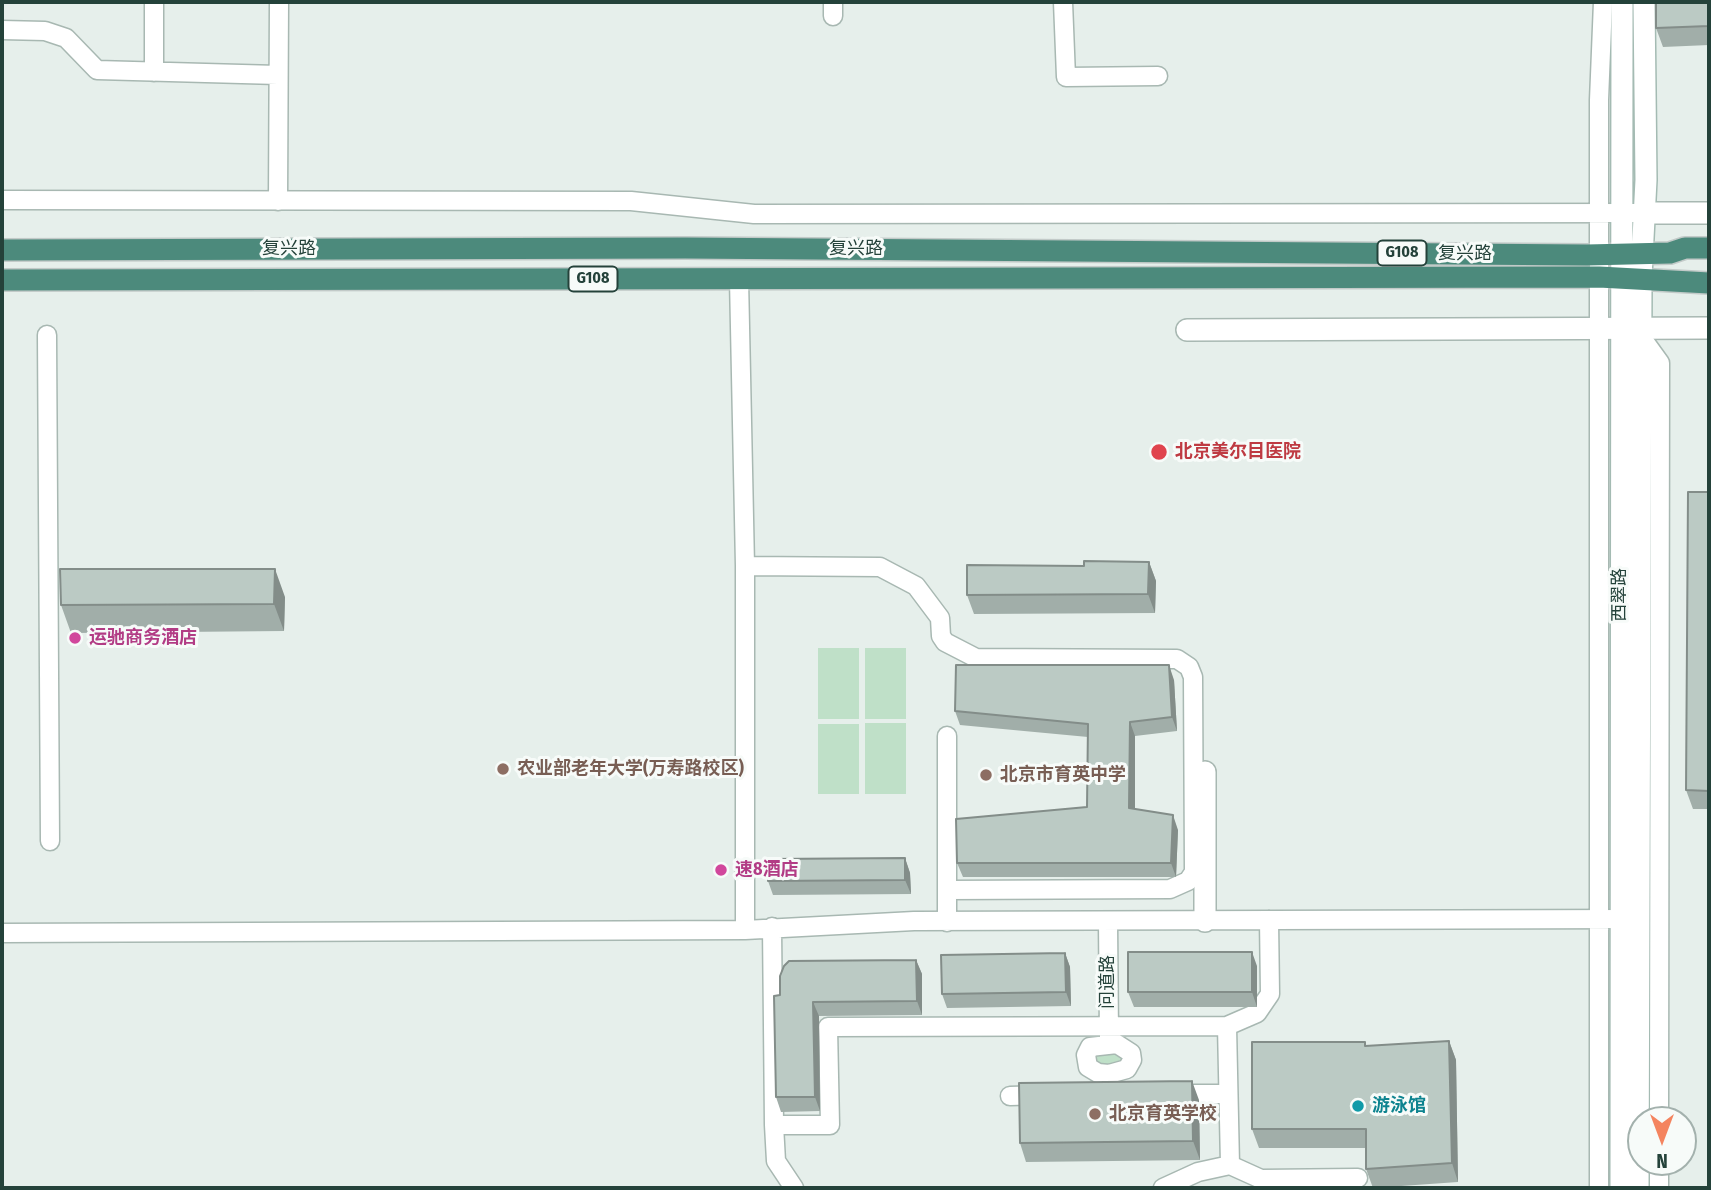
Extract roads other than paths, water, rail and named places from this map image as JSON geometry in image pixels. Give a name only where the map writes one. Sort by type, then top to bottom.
[{"type":"highway","name":"复兴路","points":[[2,250],[685,248],[1632,254],[1709,248]]},
{"type":"highway","name":"复兴路","points":[[2,280],[1631,277],[1671,283],[1709,284]]},
{"type":"main road","points":[[1622,2],[1622,213],[1632,254]]},
{"type":"main road","points":[[1632,254],[1644,213],[1644,2]]},
{"type":"main road","name":"复兴路","points":[[1644,213],[1709,214]]},
{"type":"main road","name":"西翠路","points":[[1621,1188],[1620,920],[1626,331],[1632,254]]},
{"type":"main road","points":[[1187,330],[1626,331],[1709,328]]},
{"type":"main road","points":[[1205,772],[1205,921]]},
{"type":"main road","name":"西翠路","points":[[1620,920],[1638,1188]]},
{"type":"street","points":[[154,2],[154,72]]},
{"type":"street","points":[[278,201],[279,2]]},
{"type":"street","points":[[1063,2],[1066,78],[1158,76]]},
{"type":"street","points":[[1603,2],[1599,277],[1626,331],[1660,363],[1659,1106]]},
{"type":"street","points":[[2,30],[45,31],[66,38],[97,70],[278,75]]},
{"type":"street","name":"复兴路","points":[[2,200],[631,201],[754,214],[1644,213]]},
{"type":"street","points":[[739,279],[745,566],[744,930]]},
{"type":"street","points":[[1599,1188],[1620,920],[1626,331]]},
{"type":"street","points":[[47,335],[50,841]]},
{"type":"street","points":[[745,566],[880,567],[888,570],[916,586],[932,603],[940,618],[941,636],[945,642],[976,658],[1177,659],[1189,667],[1193,677],[1194,872],[1188,881],[1170,889],[947,890]]},
{"type":"street","points":[[947,736],[947,922]]},
{"type":"street","points":[[774,1125],[830,1125],[828,1027],[1109,1035],[1227,1026],[1257,1013],[1270,994],[1269,920]]},
{"type":"street","points":[[2,933],[744,930],[947,922],[1620,920]]},
{"type":"street","name":"问道路","points":[[1108,921],[1109,1035]]},
{"type":"street","points":[[772,927],[776,1161],[794,1188]]},
{"type":"street","points":[[1227,1026],[1230,1166]]},
{"type":"street","points":[[1109,1035],[1127,1048],[1132,1060],[1122,1072],[1108,1074],[1089,1069],[1086,1055],[1093,1045],[1109,1035]]},
{"type":"street","points":[[1108,1074],[1109,1095]]},
{"type":"street","points":[[1162,1094],[1228,1094]]},
{"type":"street","points":[[1010,1096],[1059,1095]]},
{"type":"street","points":[[1163,1188],[1198,1172],[1230,1166],[1261,1179],[1358,1178]]},
{"type":"place","name":"北京美尔目医院","points":[[1159,452]]},
{"type":"place","name":"运驰商务酒店","points":[[75,638]]},
{"type":"place","name":"农业部老年大学(万寿路校区)","points":[[503,769]]},
{"type":"place","name":"北京市育英中学","points":[[986,775]]},
{"type":"place","name":"速8酒店","points":[[721,870]]},
{"type":"place","name":"游泳馆","points":[[1358,1106]]},
{"type":"place","name":"北京育英学校","points":[[1095,1114]]}]
